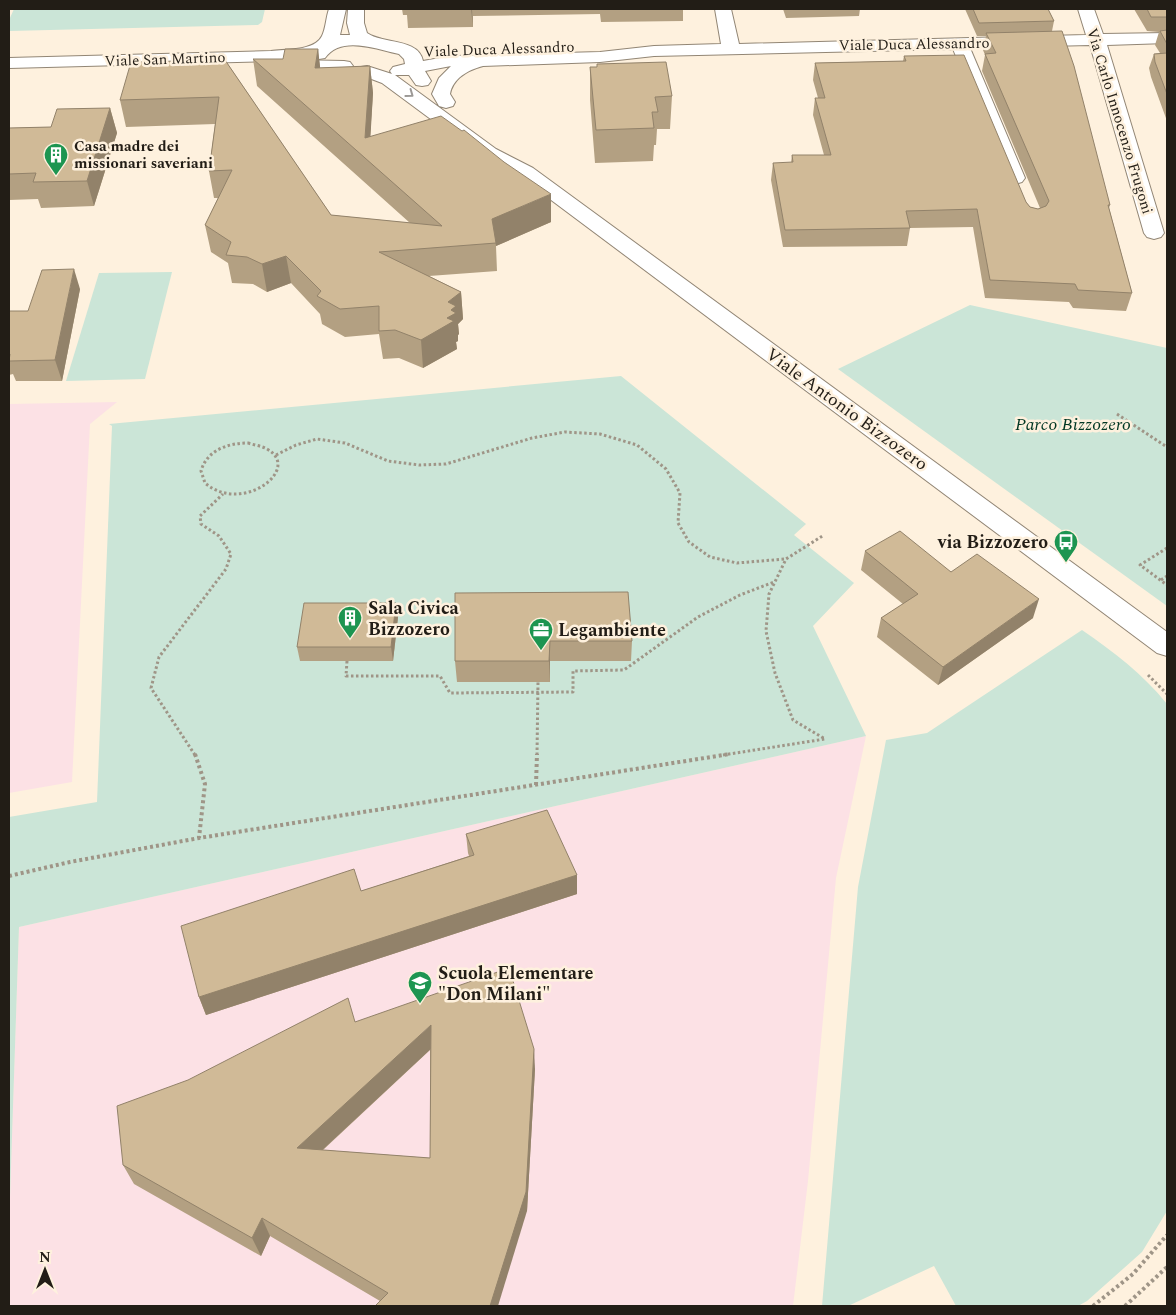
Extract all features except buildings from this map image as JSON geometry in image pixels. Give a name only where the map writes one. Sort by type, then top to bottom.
[{"type":"street","points":[[337,9],[330,35],[319,52],[321,59],[332,64],[368,71]]},
{"type":"street","points":[[356,9],[354,24],[356,31],[364,40],[378,44]]},
{"type":"street","points":[[723,9],[731,49]]},
{"type":"street","name":"Via Carlo Innocenzo Frugoni","points":[[1086,9],[1154,233]]},
{"type":"street","name":"Viale Duca Alessandro","points":[[378,44],[430,52],[596,46],[660,50],[1167,38]]},
{"type":"street","name":"Viale San Martino","points":[[9,63],[272,56],[307,52],[332,42],[348,40],[378,44]]},
{"type":"street","points":[[959,43],[1022,193]]},
{"type":"street","name":"Viale Antonio Bizzozero","points":[[398,48],[410,53],[409,67],[425,85],[501,144],[526,172]]},
{"type":"street","name":"Viale Duca Alessandro","points":[[368,71],[382,73],[451,61],[600,57],[660,50]]},
{"type":"street","points":[[446,102],[442,97],[441,88],[452,75],[472,63],[494,59]]},
{"type":"street","name":"Viale San Martino","points":[[9,72],[344,66]]},
{"type":"street","name":"Viale Antonio Bizzozero","points":[[368,71],[379,74],[394,83],[490,152],[526,172],[1167,646]]},
{"type":"path","points":[[1117,414],[1167,447]]},
{"type":"path","points":[[276,456],[296,445],[317,438],[345,443],[388,461],[419,465],[446,464],[532,438],[564,432],[600,434],[637,445],[666,469],[680,494],[678,523],[689,542],[710,557],[737,563],[786,559],[824,535]]},
{"type":"path","points":[[248,443],[269,449],[276,456],[279,464],[272,481],[250,493],[223,494],[212,490],[204,484],[200,477],[200,469],[212,453],[235,444],[248,443]]},
{"type":"path","points":[[199,838],[206,784],[194,751],[151,688],[159,657],[226,569],[231,554],[220,536],[201,524],[200,516],[223,494]]},
{"type":"path","points":[[1167,548],[1140,565],[1167,585]]},
{"type":"path","points":[[9,876],[70,862],[199,838],[825,739],[793,720],[775,673],[766,631],[768,594],[786,559]]},
{"type":"path","points":[[1160,580],[1167,576]]},
{"type":"path","points":[[348,661],[346,676],[440,676],[450,693],[572,692],[573,671],[624,670],[698,617],[740,595],[775,582]]},
{"type":"path","points":[[536,785],[538,682]]},
{"type":"path","points":[[1093,1306],[1104,1300],[1129,1277],[1167,1235]]},
{"type":"path","points":[[1125,1306],[1167,1267]]},
{"type":"shaded area","points":[[117,402],[90,424],[72,782],[9,793],[9,404]]},
{"type":"shaded area","name":"Scuola Elementare \"Don Milani\"","points":[[866,736],[836,878],[808,1181],[793,1306],[9,1306],[9,1227],[19,927]]},
{"type":"green space","points":[[14,9],[265,9],[262,22],[258,25],[9,31],[9,20]]},
{"type":"green space","points":[[172,272],[145,379],[66,381],[99,273]]},
{"type":"green space","name":"Parco Bizzozero","points":[[970,305],[1167,348],[1167,606],[838,369]]},
{"type":"green space","points":[[621,376],[806,524],[794,535],[854,583],[813,626],[866,736],[19,927],[9,1227],[9,817],[97,802],[112,426],[109,424]]},
{"type":"green space","points":[[1082,630],[1128,664],[1167,704],[1167,1211],[1142,1252],[1087,1301],[1078,1306],[956,1306],[934,1266],[848,1306],[822,1306],[858,887],[886,740],[927,733]]},
{"type":"place","name":"Casa madre dei missionari saveriani","points":[[56,176]]},
{"type":"place","name":"via Bizzozero","points":[[1066,563]]},
{"type":"place","name":"Sala Civica Bizzozero","points":[[350,639]]},
{"type":"place","name":"Legambiente","points":[[541,651]]},
{"type":"place","name":"Scuola Elementare \"Don Milani\"","points":[[420,1004]]}]
